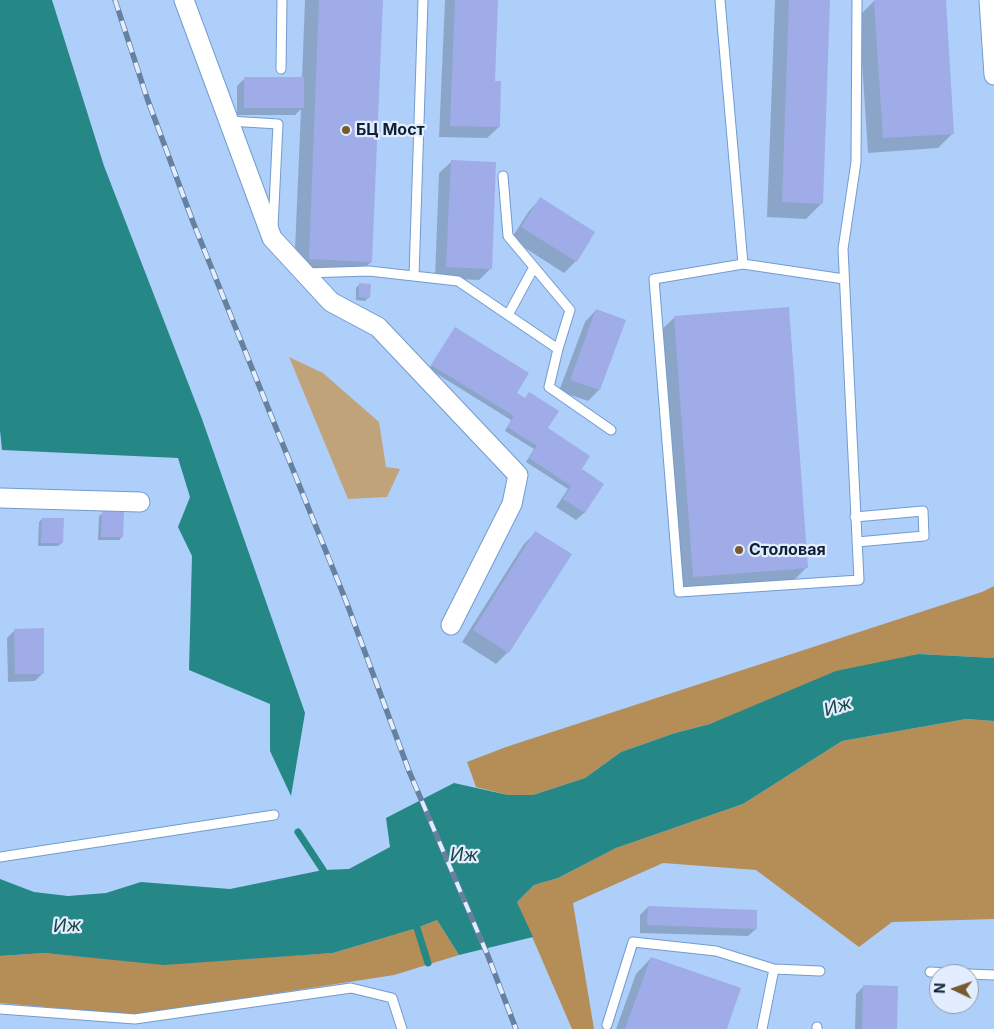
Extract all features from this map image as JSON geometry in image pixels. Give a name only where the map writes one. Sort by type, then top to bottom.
[{"type":"street","points":[[184,0],[272,238],[331,302],[378,327],[518,474],[512,504],[451,625]]},
{"type":"street","points":[[989,0],[994,75]]},
{"type":"street","points":[[0,498],[140,502]]},
{"type":"lane","points":[[281,69],[282,0]]},
{"type":"lane","points":[[414,276],[423,0]]},
{"type":"lane","points":[[720,0],[743,264]]},
{"type":"lane","points":[[844,280],[743,264],[654,279],[679,592],[859,580],[856,542],[844,280],[842,249],[856,162],[857,0]]},
{"type":"lane","points":[[229,121],[278,124],[272,238]]},
{"type":"lane","points":[[503,176],[508,236],[570,310],[549,387],[611,430]]},
{"type":"lane","points":[[508,315],[534,267]]},
{"type":"lane","points":[[305,273],[369,272],[458,281],[558,349]]},
{"type":"lane","points":[[855,517],[924,511],[924,536],[856,542]]},
{"type":"lane","points":[[0,857],[274,816]]},
{"type":"lane","points":[[606,1025],[633,942],[716,951],[774,969],[820,971]]},
{"type":"lane","points":[[762,1029],[774,969]]},
{"type":"lane","points":[[979,974],[994,975]]},
{"type":"lane","points":[[0,1009],[135,1019],[351,988],[392,998],[402,1029]]},
{"type":"shaded area","points":[[289,357],[323,373],[379,422],[386,467],[400,469],[387,497],[348,499]]},
{"type":"shaded area","points":[[994,586],[994,658],[919,654],[621,752],[585,778],[533,795],[508,795],[476,787],[467,762],[506,747],[982,592]]},
{"type":"shaded area","points":[[966,719],[994,721],[994,919],[892,922],[859,947],[756,870],[663,863],[573,903],[594,1029],[572,1029],[517,902],[534,885],[558,878],[616,848],[743,804],[842,741]]},
{"type":"shaded area","points":[[437,920],[459,955],[394,975],[136,1015],[0,1003],[0,956],[44,953],[164,964],[333,953],[417,928]]},
{"type":"water","points":[[0,0],[52,0],[104,166],[202,419],[305,713],[291,796],[270,751],[270,704],[189,670],[192,556],[178,527],[190,497],[178,458],[2,450],[0,430]]},
{"type":"water","name":"Иж","points":[[919,654],[994,658],[994,721],[966,719],[842,741],[743,804],[616,848],[558,878],[534,885],[517,902],[533,937],[459,955],[437,920],[417,928],[333,953],[164,965],[44,953],[0,956],[0,879],[34,892],[68,896],[106,893],[141,882],[230,889],[323,870],[349,869],[390,847],[386,818],[454,783],[508,795],[533,795],[585,778],[621,752],[675,733],[710,724],[836,671]]},
{"type":"building","name":"БЦ Мост","points":[[319,0],[383,0],[372,262],[309,259]]},
{"type":"building","points":[[455,0],[498,0],[495,81],[501,81],[500,127],[450,126]]},
{"type":"building","points":[[789,0],[830,0],[823,204],[782,202]]},
{"type":"building","points":[[874,0],[946,0],[954,134],[883,138]]},
{"type":"building","points":[[244,77],[304,77],[304,108],[244,108]]},
{"type":"building","points":[[451,160],[496,162],[492,269],[446,267]]},
{"type":"building","points":[[540,197],[595,232],[577,262],[521,227]]},
{"type":"building","points":[[359,283],[371,284],[370,298],[359,297]]},
{"type":"building","points":[[789,307],[808,568],[693,577],[674,316]]},
{"type":"building","points":[[596,309],[626,320],[600,390],[570,380]]},
{"type":"building","points":[[455,327],[529,373],[517,393],[525,398],[529,392],[559,411],[548,428],[590,456],[582,469],[604,484],[585,513],[563,499],[571,486],[529,458],[537,446],[507,427],[514,416],[431,365]]},
{"type":"building","points":[[102,511],[124,512],[123,537],[101,537]]},
{"type":"building","points":[[42,518],[64,518],[63,543],[41,543]]},
{"type":"building","points":[[535,531],[572,554],[509,653],[473,630]]},
{"type":"building","points":[[44,628],[44,674],[15,674],[14,629]]},
{"type":"building","points":[[648,906],[757,910],[757,929],[647,925]]},
{"type":"building","points":[[651,957],[741,988],[727,1029],[625,1029]]},
{"type":"building","points":[[863,985],[898,986],[897,1029],[862,1029]]},
{"type":"waterway","points":[[298,832],[323,870]]},
{"type":"waterway","points":[[417,928],[428,963]]},
{"type":"railway","points":[[115,0],[147,98],[193,222],[346,601],[409,771],[488,956],[516,1029]]},
{"type":"place","name":"БЦ Мост","points":[[346,130]]},
{"type":"place","name":"Столовая","points":[[739,550]]}]
